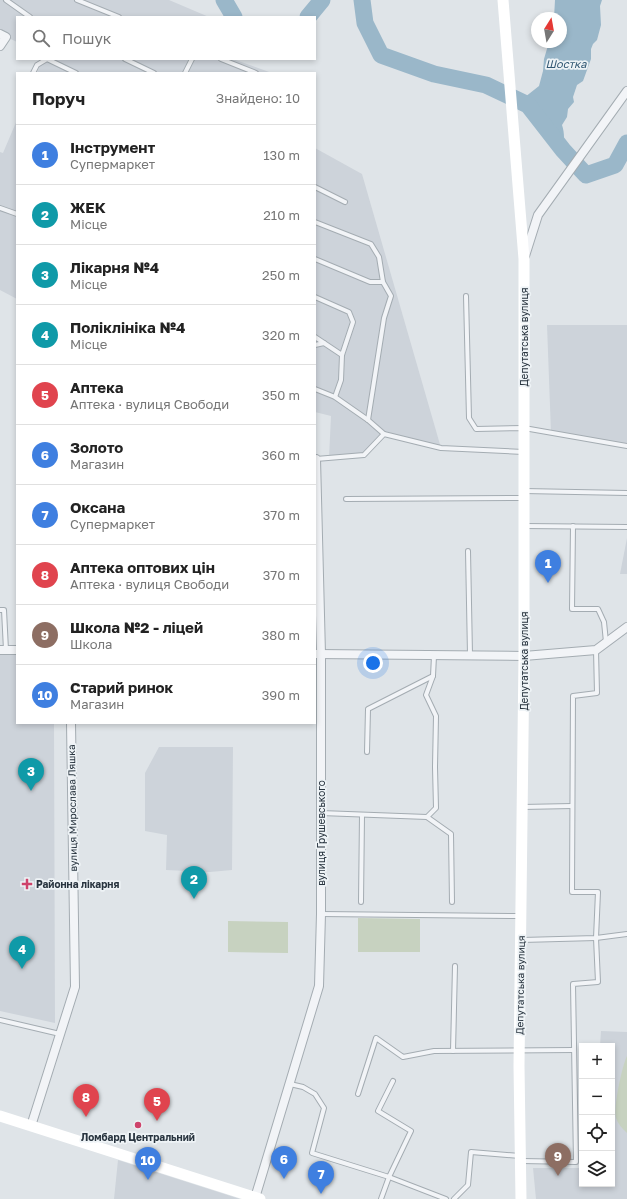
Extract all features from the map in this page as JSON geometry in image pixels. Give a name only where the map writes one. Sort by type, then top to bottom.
[{"type":"street","name":"Депутатська вулиця","points":[[503,0],[524,259],[524,656],[519,1050],[521,1199]]},
{"type":"street","points":[[0,34],[6,37],[0,46]]},
{"type":"street","points":[[524,259],[538,215],[627,91]]},
{"type":"street","name":"вулиця Грушевського","points":[[258,1198],[319,986],[321,813],[316,458]]},
{"type":"street","points":[[318,654],[524,656],[596,650],[627,627]]},
{"type":"street","points":[[3,650],[16,650]]},
{"type":"street","name":"вулиця Мирослава Ляшка","points":[[31,1126],[75,987],[71,724]]},
{"type":"street","points":[[0,1116],[258,1198]]},
{"type":"lane","points":[[6,0],[29,16]]},
{"type":"lane","points":[[77,0],[117,16]]},
{"type":"lane","points":[[34,72],[37,65],[45,60]]},
{"type":"lane","points":[[49,60],[74,72]]},
{"type":"lane","points":[[127,60],[152,72]]},
{"type":"lane","points":[[186,72],[192,60]]},
{"type":"lane","points":[[224,60],[254,72]]},
{"type":"lane","points":[[316,188],[345,202]]},
{"type":"lane","points":[[0,208],[16,214]]},
{"type":"lane","points":[[316,222],[371,244],[379,257],[383,282],[391,296],[384,318],[368,420]]},
{"type":"lane","points":[[316,260],[370,282],[383,282]]},
{"type":"lane","points":[[466,296],[469,418],[476,429],[524,428],[627,446]]},
{"type":"lane","points":[[316,297],[349,312],[353,322],[342,355],[341,380],[335,397]]},
{"type":"lane","points":[[316,338],[342,355]]},
{"type":"lane","points":[[316,345],[324,343]]},
{"type":"lane","points":[[316,389],[335,397],[368,420],[384,434],[441,448],[524,452]]},
{"type":"lane","points":[[316,458],[364,455],[384,434]]},
{"type":"lane","points":[[346,499],[627,493]]},
{"type":"lane","points":[[524,526],[627,527]]},
{"type":"lane","points":[[573,526],[572,609],[598,609],[604,622],[606,642]]},
{"type":"lane","points":[[468,551],[470,655]]},
{"type":"lane","points":[[0,610],[4,610],[3,650]]},
{"type":"lane","points":[[454,1199],[468,1185],[471,1152],[521,1159],[576,1162],[573,984],[598,982],[596,938],[598,892],[572,892],[573,696],[597,693],[596,650]]},
{"type":"lane","points":[[427,817],[436,808],[436,716],[426,695],[433,676],[434,655]]},
{"type":"lane","points":[[367,752],[368,709],[433,676]]},
{"type":"lane","points":[[522,807],[572,806]]},
{"type":"lane","points":[[321,813],[427,817],[451,834],[452,902]]},
{"type":"lane","points":[[361,902],[362,814]]},
{"type":"lane","points":[[321,914],[521,916]]},
{"type":"lane","points":[[521,940],[596,938],[627,934]]},
{"type":"lane","points":[[453,1051],[455,966]]},
{"type":"lane","points":[[0,1020],[60,1034]]},
{"type":"lane","points":[[358,1094],[376,1038],[403,1057],[434,1051],[574,1050]]},
{"type":"lane","points":[[382,1199],[389,1177],[411,1131],[378,1111],[393,1080]]},
{"type":"lane","points":[[290,1084],[303,1087],[315,1094],[324,1108],[312,1153],[389,1177],[446,1199]]},
{"type":"shaded area","points":[[0,0],[169,0],[207,16],[16,16],[16,42],[0,34]]},
{"type":"shaded area","points":[[42,60],[236,60],[269,72],[37,72]]},
{"type":"shaded area","points":[[16,122],[16,298],[0,290],[0,152],[3,153]]},
{"type":"shaded area","points":[[316,149],[362,174],[441,448],[384,434],[364,455],[329,458],[331,416],[316,412]]},
{"type":"shaded area","points":[[547,325],[627,325],[627,446],[551,433]]},
{"type":"shaded area","points":[[627,538],[627,574],[620,574]]},
{"type":"shaded area","name":"Районна лікарня","points":[[0,650],[16,650],[16,724],[54,724],[55,1023],[0,1011]]},
{"type":"shaded area","points":[[159,747],[233,747],[232,870],[210,872],[166,870],[167,835],[145,831],[145,773]]},
{"type":"shaded area","points":[[601,1031],[627,1032],[627,1199],[536,1199],[533,1168],[579,1168],[579,1187],[615,1187],[615,1043],[600,1043]]},
{"type":"shaded area","points":[[118,1160],[240,1199],[114,1199]]},
{"type":"green space","points":[[358,918],[420,919],[420,952],[358,952]]},
{"type":"green space","points":[[228,921],[288,922],[288,953],[228,952]]},
{"type":"green space","points":[[627,1056],[627,1133],[618,1122],[615,1113],[618,1087]]},
{"type":"water","name":"Шостка","points":[[555,0],[602,0],[600,6],[601,25],[597,40],[591,49],[591,59],[583,81],[577,85],[573,97],[574,102],[568,109],[567,117],[562,125],[564,134],[563,150],[528,105],[520,101],[539,86],[547,48],[567,48],[567,12],[554,12]]},
{"type":"waterway","name":"Шостка","points":[[224,0],[233,16]]},
{"type":"waterway","name":"Шостка","points":[[309,16],[322,0]]},
{"type":"waterway","name":"Шостка","points":[[362,0],[365,23],[381,55],[434,74],[486,85],[528,105],[563,150],[586,175],[615,165],[627,143]]},
{"type":"place","name":"Інструмент","points":[[548,583]]},
{"type":"place","name":"Лікарня №4","points":[[31,791]]},
{"type":"place","name":"Районна лікарня","points":[[27,884]]},
{"type":"place","name":"ЖЕК","points":[[194,899]]},
{"type":"place","name":"Поліклініка №4","points":[[22,969]]},
{"type":"place","name":"Аптека оптових цін","points":[[86,1117]]},
{"type":"place","name":"Аптека","points":[[157,1121]]},
{"type":"place","name":"Ломбард Центральний","points":[[138,1125]]},
{"type":"place","name":"Школа №2 - ліцей","points":[[558,1176]]},
{"type":"place","name":"Золото","points":[[284,1179]]},
{"type":"place","name":"Старий ринок","points":[[148,1180]]},
{"type":"place","name":"Оксана","points":[[321,1194]]}]
